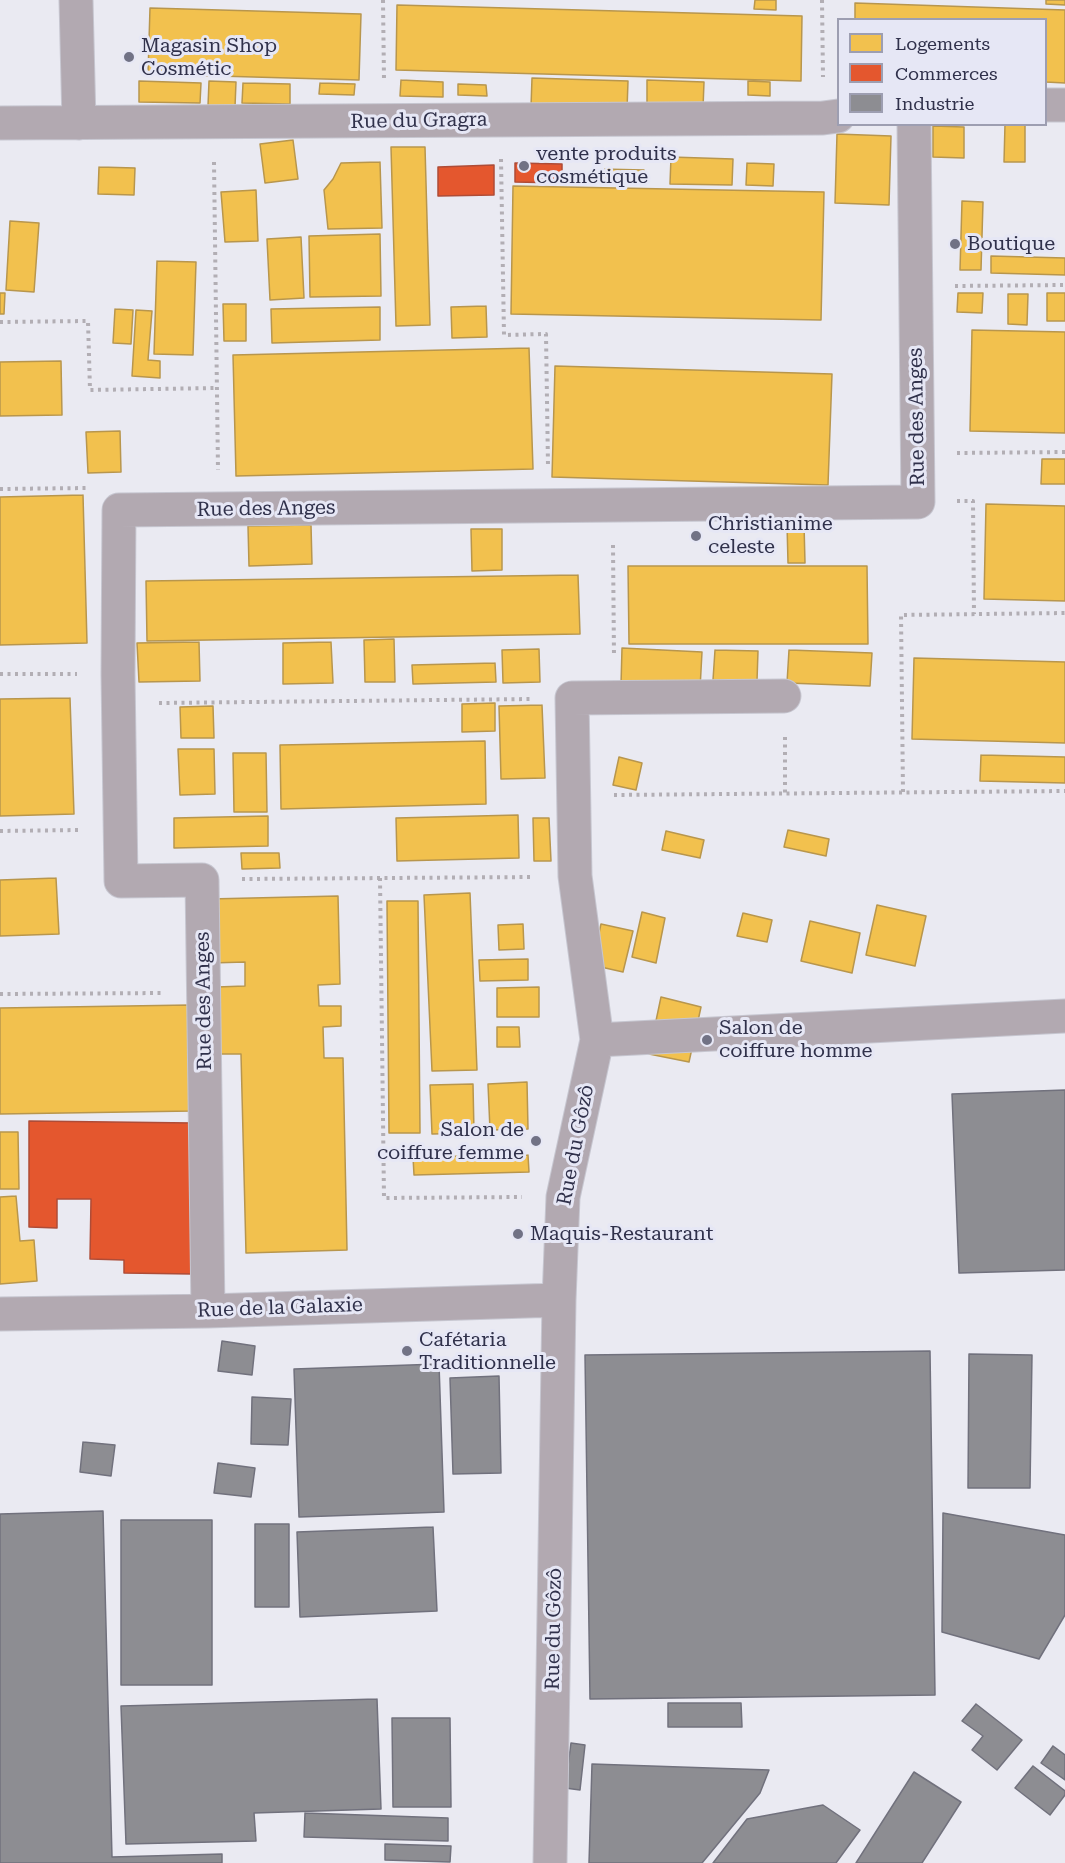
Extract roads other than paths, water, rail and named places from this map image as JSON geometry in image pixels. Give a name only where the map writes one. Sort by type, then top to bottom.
[{"type":"street","points":[[76,0],[79,123]]},
{"type":"street","points":[[1047,105],[1065,105]]},
{"type":"street","name":"Rue du Gragra","points":[[0,123],[831,117]]},
{"type":"street","name":"Rue des Anges","points":[[208,1311],[202,880],[121,881],[118,688],[119,510],[918,502],[914,126]]},
{"type":"street","name":"Rue du Gôzô","points":[[550,1863],[559,1300],[564,1197],[597,1040],[575,876],[572,698],[784,696]]},
{"type":"street","points":[[597,1040],[1065,1016]]},
{"type":"street","name":"Rue de la Galaxie","points":[[0,1314],[208,1311],[559,1300]]},
{"type":"place","name":"Magasin Shop Cosmétic","points":[[129,57]]},
{"type":"place","name":"vente produits cosmétique","points":[[524,166]]},
{"type":"place","name":"Boutique","points":[[955,244]]},
{"type":"place","name":"Christianime celeste","points":[[696,536]]},
{"type":"place","name":"Salon de coiffure homme","points":[[707,1040]]},
{"type":"place","name":"Salon de coiffure femme","points":[[536,1141]]},
{"type":"place","name":"Maquis-Restaurant","points":[[518,1234]]},
{"type":"place","name":"Cafétaria Traditionnelle","points":[[407,1351]]}]
